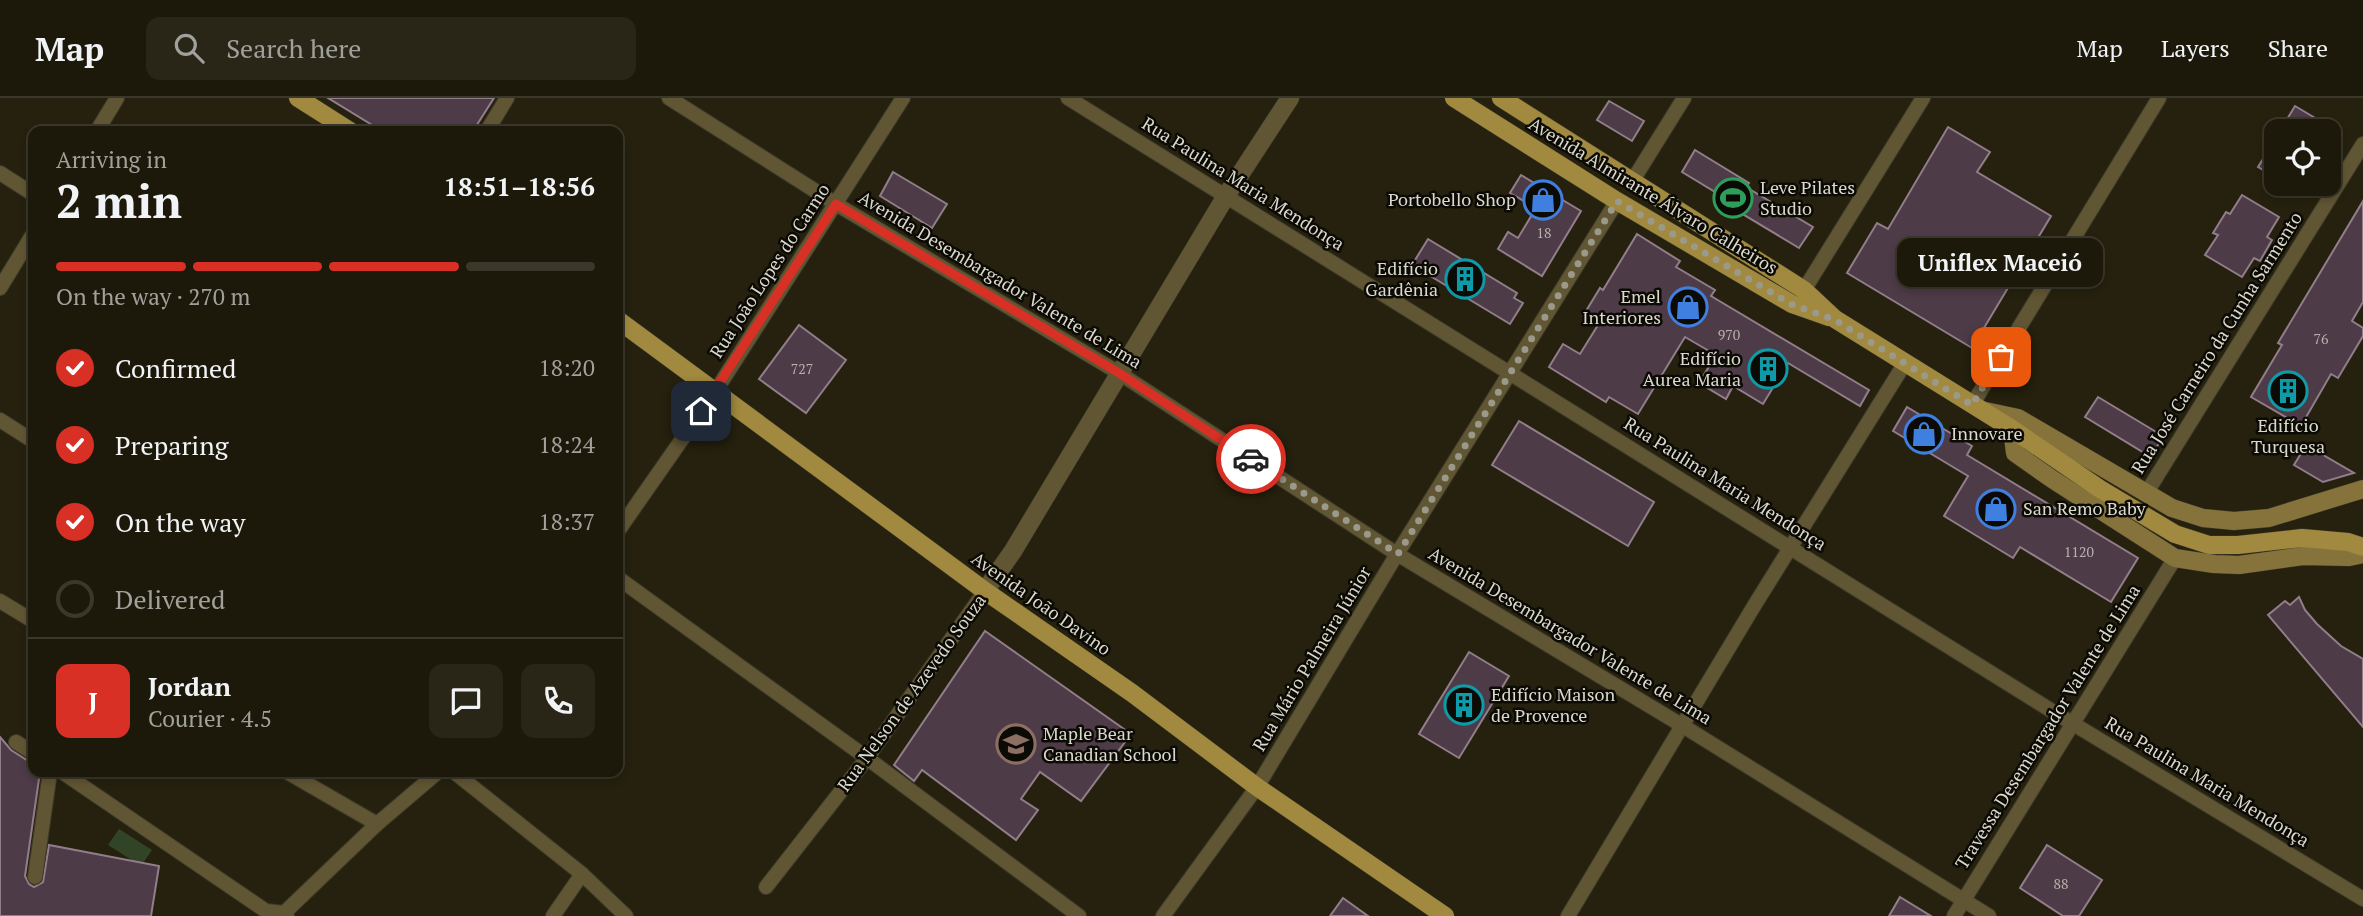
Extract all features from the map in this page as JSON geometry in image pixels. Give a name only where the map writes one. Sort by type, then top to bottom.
[{"type":"main road","points":[[298,98],[342,126]]},
{"type":"main road","name":"Avenida Almirante Álvaro Calheiros","points":[[1454,98],[1617,201],[1791,304],[1835,320],[2175,534],[2209,545],[2238,545],[2302,538],[2348,542],[2363,547]]},
{"type":"main road","name":"Avenida Almirante Álvaro Calheiros","points":[[1502,98],[1804,290],[1835,320]]},
{"type":"main road","name":"Avenida João Davino","points":[[623,324],[985,591],[1132,693],[1257,787],[1445,916]]},
{"type":"main road","points":[[1977,407],[2018,418],[2172,508],[2203,518],[2234,521],[2269,518],[2363,489]]},
{"type":"main road","points":[[2012,429],[2015,453],[2052,480],[2175,558],[2239,565],[2304,556],[2349,557],[2363,554]]},
{"type":"street","points":[[100,126],[117,98]]},
{"type":"street","points":[[490,126],[507,98]]},
{"type":"street","name":"Avenida Desembargador Valente de Lima","points":[[668,98],[836,204],[1119,373],[1398,554],[1683,726],[1989,916]]},
{"type":"street","name":"Rua João Lopes do Carmo","points":[[623,524],[715,391],[903,98]]},
{"type":"street","name":"Rua Paulina Maria Mendonça","points":[[1068,98],[2073,723],[2363,900]]},
{"type":"street","name":"Rua Nelson de Azevedo Souza","points":[[765,887],[867,758],[1013,551],[1226,196],[1290,98]]},
{"type":"street","points":[[1633,180],[1684,98]]},
{"type":"street","points":[[1804,290],[1923,98]]},
{"type":"street","points":[[1977,407],[2159,98]]},
{"type":"street","name":"Rua José Carneiro da Cunha Sarmento","points":[[2147,492],[2363,144]]},
{"type":"street","points":[[0,173],[28,191]]},
{"type":"street","name":"Rua Mário Palmeira Júnior","points":[[1163,916],[1257,787],[1617,201]]},
{"type":"street","points":[[0,288],[28,242]]},
{"type":"street","points":[[1568,916],[1905,363]]},
{"type":"street","points":[[0,420],[28,438]]},
{"type":"street","name":"Travessa Desembargador Valente de Lima","points":[[1954,916],[2175,558]]},
{"type":"street","points":[[623,582],[1079,916]]},
{"type":"street","points":[[0,601],[28,618]]},
{"type":"street","points":[[16,742],[28,750]]},
{"type":"street","points":[[35,877],[49,777]]},
{"type":"street","points":[[69,777],[266,911],[285,915],[377,824],[432,777]]},
{"type":"street","points":[[296,777],[377,824]]},
{"type":"street","points":[[460,777],[582,874],[626,916]]},
{"type":"street","points":[[553,916],[582,874]]},
{"type":"green space","points":[[119,829],[152,850],[141,866],[108,845]]},
{"type":"building","points":[[328,98],[494,98],[476,126],[374,126]]},
{"type":"building","points":[[1609,101],[1644,121],[1632,141],[1597,120]]},
{"type":"building","points":[[2295,106],[2317,119],[2287,119]]},
{"type":"building","points":[[1948,127],[1990,152],[1977,172],[2051,216],[1972,348],[1847,273],[1877,223],[1888,229]]},
{"type":"building","points":[[1695,150],[1749,183],[1746,187],[1813,227],[1799,248],[1736,210],[1738,206],[1682,172]]},
{"type":"building","points":[[2264,158],[2264,170],[2258,167]]},
{"type":"building","points":[[893,172],[947,204],[932,228],[880,196]]},
{"type":"building","points":[[1521,175],[1581,211],[1542,276],[1498,249],[1508,232],[1518,238],[1536,208],[1510,193]]},
{"type":"building","points":[[2242,195],[2279,217],[2267,237],[2272,240],[2260,261],[2254,258],[2242,277],[2205,255],[2218,235],[2213,233],[2226,212],[2230,214]]},
{"type":"building","points":[[2363,201],[2363,302],[2352,321],[2363,328],[2363,336],[2338,378],[2331,374],[2301,426],[2251,397],[2282,345],[2278,343]]},
{"type":"building","points":[[1637,234],[1680,261],[1676,267],[1715,290],[1711,296],[1869,390],[1860,406],[1788,363],[1763,404],[1733,386],[1726,399],[1699,383],[1716,355],[1685,337],[1638,414],[1609,397],[1606,402],[1549,367],[1563,344],[1580,354],[1598,325],[1583,316],[1600,288],[1603,290]]},
{"type":"building","name":"Edifício Gardênia","points":[[1428,239],[1517,293],[1514,298],[1523,303],[1510,324],[1412,265]]},
{"type":"building","points":[[799,325],[846,360],[806,413],[759,379]]},
{"type":"building","points":[[2098,397],[2163,436],[2151,457],[2085,417]]},
{"type":"building","points":[[1907,407],[1972,446],[1967,455],[2138,558],[2111,602],[2020,547],[2013,558],[1944,516],[1968,476],[1893,431]]},
{"type":"building","points":[[1519,421],[1654,502],[1628,546],[1492,465]]},
{"type":"building","points":[[2306,445],[2354,473],[2323,482],[2294,465]]},
{"type":"building","points":[[2299,597],[2305,610],[2317,624],[2341,646],[2363,659],[2363,727],[2268,615],[2285,601],[2290,605]]},
{"type":"building","name":"Maple Bear Canadian School","points":[[985,631],[1131,734],[1081,801],[1040,772],[1021,799],[1038,810],[1016,840],[922,770],[914,781],[894,765]]},
{"type":"building","name":"Edifício Maison de Provence","points":[[1469,652],[1509,676],[1459,758],[1419,734]]},
{"type":"building","points":[[0,737],[11,750],[28,761],[28,777],[39,777],[25,876],[29,884],[34,887],[43,882],[49,845],[159,866],[151,916],[0,916]]},
{"type":"building","points":[[2047,845],[2102,880],[2079,916],[2063,916],[2020,888]]},
{"type":"building","points":[[1900,897],[1931,916],[1889,916]]},
{"type":"building","points":[[1343,898],[1368,916],[1330,916]]},
{"type":"way so far","points":[[1251,459],[1398,554],[1617,201],[1791,304],[1835,320],[1972,405],[2001,357]]},
{"type":"place","name":"Leve Pilates Studio","points":[[1733,198]]},
{"type":"place","name":"Portobello Shop","points":[[1543,200]]},
{"type":"place","name":"Edifício Gardênia","points":[[1465,279]]},
{"type":"place","name":"Emel Interiores","points":[[1688,307]]},
{"type":"place","name":"Uniflex Maceió","points":[[2001,357]]},
{"type":"place","name":"Edifício Aurea Maria","points":[[1768,369]]},
{"type":"place","name":"Edifício Turquesa","points":[[2288,391]]},
{"type":"place","name":"Innovare","points":[[1924,434]]},
{"type":"place","name":"San Remo Baby","points":[[1996,509]]},
{"type":"place","name":"Edifício Maison de Provence","points":[[1464,705]]},
{"type":"place","name":"Maple Bear Canadian School","points":[[1016,744]]},
{"type":"route","points":[[701,411],[836,204],[1119,373],[1251,459]]}]
